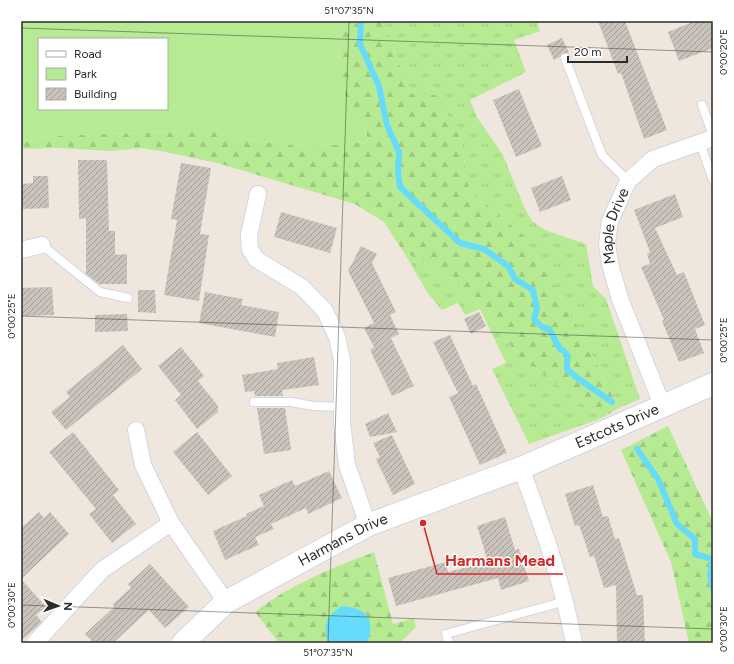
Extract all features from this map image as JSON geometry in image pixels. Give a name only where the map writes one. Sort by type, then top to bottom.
[{"type":"street","name":"Maple Drive","points":[[663,407],[620,299],[610,264],[607,243],[610,222],[628,181],[654,159],[709,139]]},
{"type":"street","points":[[258,194],[249,235],[250,249],[256,259],[302,287],[325,311],[337,337],[342,360],[343,388],[341,407],[347,465],[368,525]]},
{"type":"street","points":[[21,250],[42,245]]},
{"type":"street","name":"Estcots Drive","points":[[520,468],[713,384]]},
{"type":"street","points":[[136,430],[143,466],[171,523],[226,602]]},
{"type":"street","points":[[520,468],[548,541],[566,600],[574,643]]},
{"type":"street","name":"Harmans Drive","points":[[183,643],[226,602],[368,525],[520,468]]},
{"type":"street","points":[[35,643],[102,570],[171,523]]},
{"type":"lane","points":[[565,58],[602,155],[628,181]]},
{"type":"lane","points":[[702,105],[709,139],[713,180]]},
{"type":"lane","points":[[42,245],[100,292],[128,298]]},
{"type":"lane","points":[[254,402],[291,402],[314,406],[341,407]]},
{"type":"lane","points":[[449,643],[446,634],[566,600]]},
{"type":"green space","points":[[21,21],[344,21],[338,54],[338,65],[342,86],[351,107],[363,127],[368,142],[307,147],[248,140],[213,131],[67,135],[21,141]]},
{"type":"green space","points":[[344,21],[385,21],[389,37],[410,94],[436,95],[460,135],[469,190],[523,236],[577,325],[619,408],[602,418],[518,355],[482,307],[452,279],[403,251],[384,222],[355,204],[217,163],[166,152],[141,148],[111,151],[56,148],[21,149],[21,141],[67,135],[213,131],[248,140],[307,147],[368,142],[364,128],[351,107],[342,86],[338,65],[338,54]]},
{"type":"green space","points":[[385,21],[537,21],[540,31],[514,40],[526,72],[470,100],[478,119],[503,155],[524,207],[532,221],[545,230],[586,244],[593,286],[606,299],[640,399],[619,408],[577,325],[523,236],[469,190],[460,135],[410,94],[389,37]]},
{"type":"green space","points":[[403,251],[452,279],[482,307],[518,355],[602,418],[529,444],[492,369],[506,363],[480,309],[465,315],[458,303],[442,310],[429,295]]},
{"type":"green space","points":[[668,426],[711,518],[713,517],[713,643],[689,643],[671,562],[621,450]]},
{"type":"green space","points":[[374,552],[393,624],[414,618],[416,627],[400,643],[279,643],[255,612],[297,585]]},
{"type":"water","points":[[342,606],[358,609],[367,616],[370,621],[370,635],[367,643],[328,642],[326,630],[327,621],[332,614]]},
{"type":"building","points":[[598,21],[625,21],[667,130],[644,139],[621,73],[618,74]]},
{"type":"building","points":[[695,21],[713,21],[713,48],[679,61],[668,32]]},
{"type":"building","points":[[562,38],[569,53],[563,53],[560,57],[554,60],[547,45]]},
{"type":"building","points":[[519,89],[542,146],[516,157],[493,100]]},
{"type":"building","points":[[78,160],[107,160],[109,231],[115,231],[115,255],[127,254],[127,284],[99,284],[86,274],[86,218],[79,219]]},
{"type":"building","points":[[181,163],[211,168],[200,234],[209,235],[199,301],[164,295],[177,220],[171,219]]},
{"type":"building","points":[[33,176],[48,176],[49,208],[21,209],[21,184],[33,183]]},
{"type":"building","points":[[562,176],[571,200],[540,212],[531,188]]},
{"type":"building","points":[[675,194],[683,217],[655,228],[677,275],[684,272],[705,325],[695,329],[704,353],[679,362],[662,321],[664,320],[641,267],[650,264],[647,254],[650,252],[634,210]]},
{"type":"building","points":[[281,212],[337,228],[330,253],[274,237]]},
{"type":"building","points":[[361,246],[377,254],[372,263],[396,312],[390,315],[399,334],[391,338],[414,386],[392,396],[370,350],[374,347],[364,328],[374,323],[348,271]]},
{"type":"building","points":[[52,287],[54,315],[21,316],[21,288]]},
{"type":"building","points":[[138,290],[155,290],[156,313],[138,312]]},
{"type":"building","points":[[205,292],[243,299],[241,305],[279,312],[275,337],[199,323]]},
{"type":"building","points":[[479,312],[486,326],[471,334],[464,319]]},
{"type":"building","points":[[127,314],[128,331],[95,332],[95,315]]},
{"type":"building","points":[[450,335],[473,386],[476,384],[507,453],[480,465],[449,397],[458,393],[433,342]]},
{"type":"building","points":[[123,345],[142,369],[66,430],[51,412],[70,397],[66,392]]},
{"type":"building","points":[[181,347],[204,376],[198,381],[218,406],[218,412],[197,429],[175,400],[181,395],[158,366]]},
{"type":"building","points":[[314,357],[319,385],[282,390],[283,396],[255,396],[254,391],[245,392],[242,375],[278,369],[277,363]]},
{"type":"building","points":[[257,408],[285,408],[291,450],[264,454]]},
{"type":"building","points":[[388,413],[397,432],[370,437],[365,424]]},
{"type":"building","points":[[73,432],[119,490],[113,495],[136,524],[112,543],[89,514],[96,509],[49,452]]},
{"type":"building","points":[[197,432],[232,476],[208,495],[173,452]]},
{"type":"building","points":[[392,435],[415,484],[393,495],[376,459],[380,457],[373,443]]},
{"type":"building","points":[[329,471],[342,498],[308,514],[306,508],[271,524],[274,529],[255,537],[259,545],[225,560],[213,531],[247,516],[246,514],[264,506],[259,495],[292,480],[295,486]]},
{"type":"building","points":[[593,485],[603,517],[608,516],[615,539],[619,538],[637,595],[643,595],[645,643],[617,643],[616,585],[604,588],[594,556],[590,557],[579,525],[575,526],[565,494]]},
{"type":"building","points":[[39,512],[44,518],[50,512],[69,534],[21,579],[21,528]]},
{"type":"building","points":[[505,517],[515,550],[519,549],[529,581],[501,590],[498,578],[396,606],[388,578],[446,562],[448,572],[488,562],[477,526]]},
{"type":"building","points":[[150,564],[189,607],[165,628],[149,610],[113,643],[94,643],[85,634],[114,607],[113,604],[131,588],[128,584]]},
{"type":"building","points":[[21,579],[46,607],[36,615],[42,622],[21,641]]},
{"type":"waterway","points":[[361,21],[360,44],[379,86],[387,125],[399,152],[398,172],[400,187],[460,243],[484,249],[508,266],[515,279],[533,290],[537,308],[534,319],[542,327],[549,329],[560,349],[568,356],[567,369],[612,402]]},
{"type":"waterway","points":[[637,449],[658,479],[677,524],[695,539],[695,554],[712,559]]},
{"type":"waterway","points":[[713,558],[710,576],[713,589]]},
{"type":"place","name":"Harmans Mead","points":[[423,523]]}]
